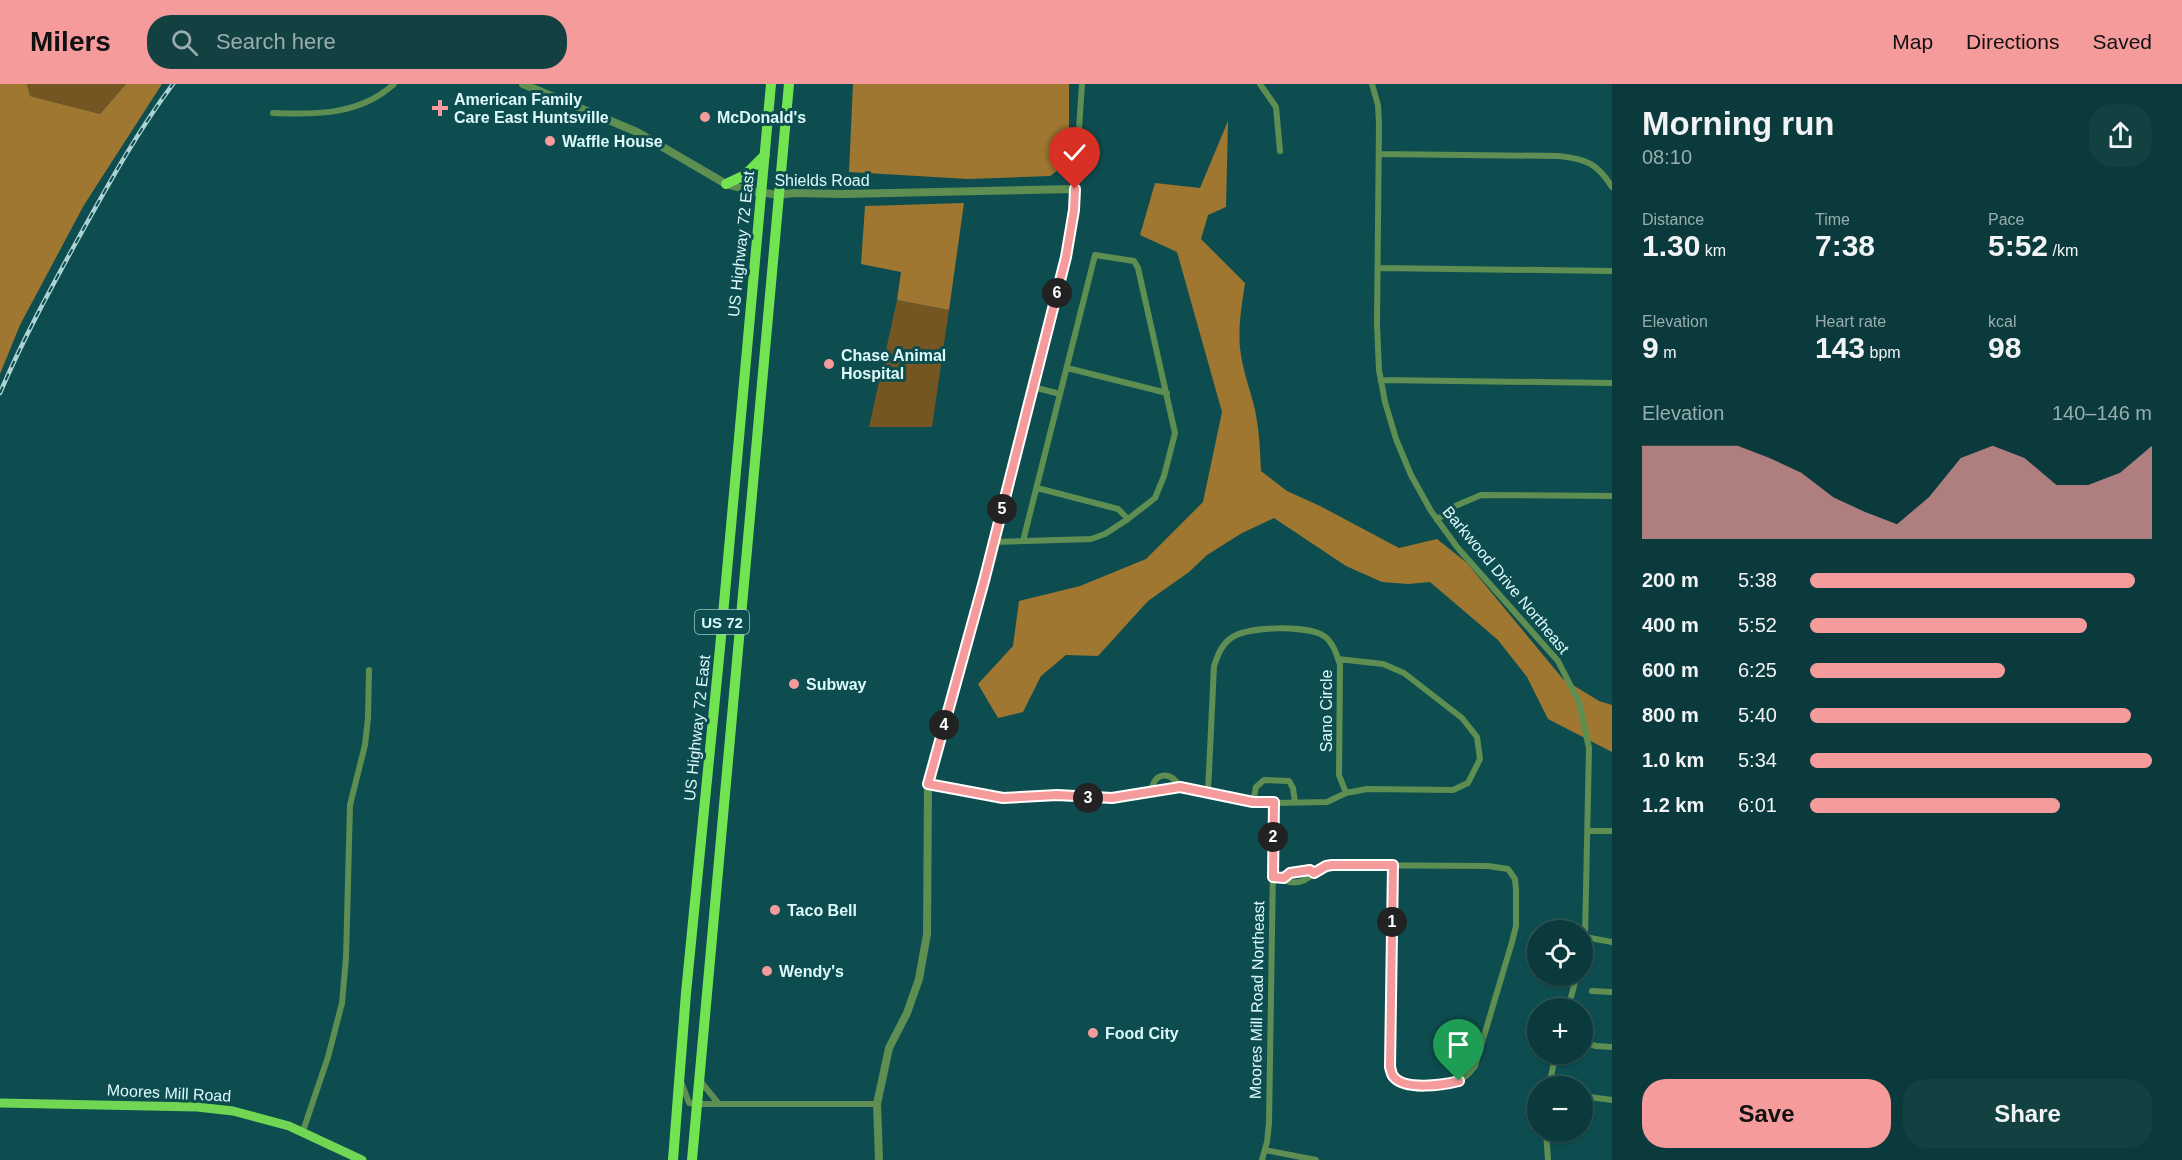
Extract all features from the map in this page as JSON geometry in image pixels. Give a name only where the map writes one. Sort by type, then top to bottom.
[{"type":"highway","name":"US Highway 72 East","points":[[673,1160],[686,993],[771,84]]},
{"type":"highway","name":"US Highway 72 East","points":[[692,1160],[789,84]]},
{"type":"highway","points":[[726,184],[745,175],[765,155]]},
{"type":"main road","name":"Moores Mill Road","points":[[0,1103],[197,1107],[254,1115],[303,1131],[362,1160]]},
{"type":"street","points":[[273,113],[306,115],[343,110],[362,104],[394,84]]},
{"type":"street","name":"Shields Road","points":[[523,84],[652,140],[726,184],[761,193],[779,195],[1075,189]]},
{"type":"street","points":[[879,1160],[877,1104],[889,1048],[907,1012],[919,979],[927,934],[928,784],[994,542],[1066,257],[1074,210],[1082,84]]},
{"type":"street","points":[[1260,84],[1276,107],[1280,152]]},
{"type":"street","name":"Barkwood Drive Northeast","points":[[1372,84],[1378,105],[1377,324],[1381,380],[1395,439],[1411,476],[1437,520],[1457,547],[1558,661],[1569,678],[1579,702],[1589,748],[1585,920]]},
{"type":"street","points":[[1379,154],[1577,158],[1598,167],[1612,187]]},
{"type":"street","points":[[994,542],[1091,539],[1105,534],[1155,498],[1164,476],[1175,433],[1138,268],[1134,261],[1095,255],[1023,541]]},
{"type":"street","points":[[1378,268],[1612,271]]},
{"type":"street","points":[[1067,368],[1167,393]]},
{"type":"street","points":[[1381,380],[1612,383]]},
{"type":"street","points":[[1033,387],[1060,394]]},
{"type":"street","points":[[1037,488],[1118,509],[1128,519]]},
{"type":"street","points":[[1437,520],[1453,507],[1481,495],[1612,496]]},
{"type":"street","name":"Sano Circle","points":[[1208,792],[1214,666],[1219,651],[1231,638],[1259,630],[1308,631],[1324,636],[1335,649],[1340,665],[1339,775],[1346,793]]},
{"type":"street","points":[[928,784],[1003,798],[1057,795],[1112,798],[1180,787],[1253,802],[1327,802],[1346,793],[1367,789],[1453,790],[1468,783],[1480,759],[1477,737],[1462,718],[1420,684],[1383,664],[1338,658]]},
{"type":"street","points":[[303,1131],[328,1058],[344,990],[350,805],[367,727],[369,670]]},
{"type":"street","points":[[1151,792],[1153,782],[1157,778],[1168,776],[1176,779],[1180,787]]},
{"type":"street","points":[[1253,802],[1256,788],[1264,780],[1289,781],[1293,788],[1295,802]]},
{"type":"street","name":"Moores Mill Road Northeast","points":[[1262,1160],[1269,1124],[1274,802]]},
{"type":"street","points":[[1588,831],[1612,831]]},
{"type":"street","points":[[1273,877],[1284,878],[1291,883],[1299,882],[1307,880],[1314,873],[1332,865],[1393,865],[1499,867],[1508,869],[1515,879],[1516,926],[1475,1066],[1459,1081],[1411,1086],[1393,1076],[1390,1067],[1393,865]]},
{"type":"street","points":[[1593,938],[1612,942]]},
{"type":"street","points":[[1592,991],[1612,992]]},
{"type":"street","points":[[1593,1045],[1612,1047]]},
{"type":"street","points":[[699,1078],[705,1089],[719,1104]]},
{"type":"street","points":[[680,1079],[689,1103],[877,1104]]},
{"type":"street","points":[[1593,1097],[1612,1100]]},
{"type":"street","points":[[1547,1142],[1548,1160]]},
{"type":"street","points":[[1265,1150],[1316,1160]]},
{"type":"shaded area","points":[[0,84],[27,84],[30,96],[100,114],[126,84],[162,84],[84,205],[20,325],[0,374]]},
{"type":"shaded area","points":[[27,84],[126,84],[100,114],[30,96]]},
{"type":"shaded area","points":[[853,84],[1069,84],[1069,128],[1065,165],[1050,176],[968,179],[849,172]]},
{"type":"shaded area","points":[[1228,121],[1226,207],[1208,215],[1201,239],[1245,283],[1240,323],[1240,348],[1257,419],[1261,471],[1287,491],[1399,548],[1437,539],[1467,563],[1563,679],[1599,701],[1612,705],[1612,752],[1548,719],[1527,677],[1498,640],[1430,582],[1408,584],[1382,582],[1346,566],[1274,518],[1242,533],[1207,555],[1189,572],[1148,601],[1098,656],[1066,655],[1041,676],[1023,712],[998,718],[978,684],[1013,646],[1019,601],[1080,586],[1146,559],[1203,502],[1222,412],[1177,252],[1140,235],[1155,183],[1200,188]]},
{"type":"shaded area","points":[[964,203],[949,310],[897,300],[901,272],[861,264],[865,206]]},
{"type":"shaded area","points":[[897,300],[949,310],[932,427],[869,427]]},
{"type":"railway","points":[[0,393],[18,353],[90,217],[135,140],[173,84]]},
{"type":"place","name":"American Family Care East Huntsville","points":[[440,108]]},
{"type":"place","name":"McDonald's","points":[[705,117]]},
{"type":"place","name":"Waffle House","points":[[550,141]]},
{"type":"place","name":"Chase Animal Hospital","points":[[829,364]]},
{"type":"place","name":"Subway","points":[[794,684]]},
{"type":"place","name":"Taco Bell","points":[[775,910]]},
{"type":"place","name":"Wendy's","points":[[767,971]]},
{"type":"place","name":"Food City","points":[[1093,1033]]},
{"type":"route","points":[[1075,189],[1066,257],[984,581],[928,784],[1003,798],[1057,795],[1112,798],[1180,787],[1253,802],[1274,802],[1273,877],[1284,878],[1290,873],[1310,870],[1314,873],[1332,865],[1393,865],[1390,1067],[1393,1076],[1411,1086],[1459,1081]]}]
